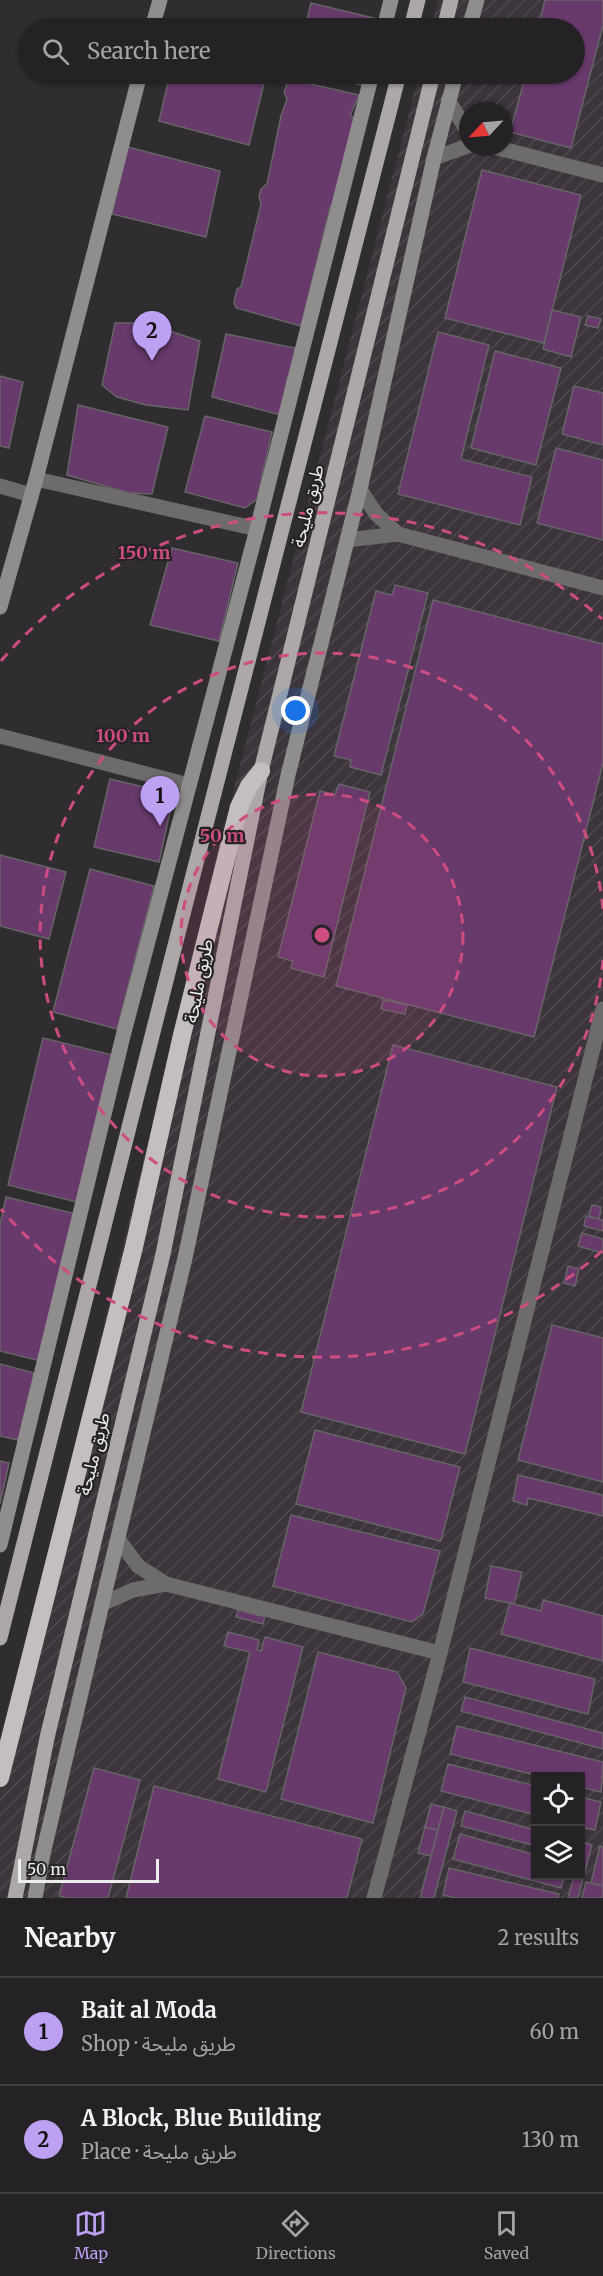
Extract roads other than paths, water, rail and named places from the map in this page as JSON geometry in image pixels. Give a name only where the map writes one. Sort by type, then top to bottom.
[{"type":"highway","points":[[0,1778],[134,1247],[182,1035],[239,807],[249,786],[261,771]]},
{"type":"main road","points":[[414,18],[418,0]]},
{"type":"main road","points":[[446,18],[451,0]]},
{"type":"main road","name":"طريق مليحة","points":[[0,1638],[4,1598],[396,84]]},
{"type":"main road","name":"طريق مليحة","points":[[15,1898],[47,1738],[163,1254],[261,771],[431,84]]},
{"type":"street","points":[[387,18],[392,0]]},
{"type":"street","points":[[472,18],[477,0]]},
{"type":"street","points":[[153,18],[156,1]]},
{"type":"street","points":[[0,607],[36,479],[137,84]]},
{"type":"street","points":[[0,1545],[123,1036],[257,529],[369,84]]},
{"type":"street","points":[[35,1898],[43,1854],[185,1258],[288,775],[360,489],[434,158],[453,84]]},
{"type":"street","points":[[448,100],[459,118]]},
{"type":"street","points":[[434,158],[459,149]]},
{"type":"street","points":[[513,152],[603,175]]},
{"type":"street","points":[[36,479],[257,529]]},
{"type":"street","points":[[0,486],[31,495]]},
{"type":"street","points":[[360,489],[376,514],[398,534]]},
{"type":"street","points":[[347,540],[398,534],[603,588]]},
{"type":"street","points":[[0,736],[189,785]]},
{"type":"street","points":[[374,1898],[440,1653],[603,1009]]},
{"type":"street","points":[[118,1539],[138,1566],[151,1577],[166,1584],[440,1653]]},
{"type":"street","points":[[102,1604],[133,1590],[166,1584]]},
{"type":"place","name":"A Block, Blue Building","points":[[152,361]]},
{"type":"place","name":"Bait al Moda","points":[[160,826]]}]
